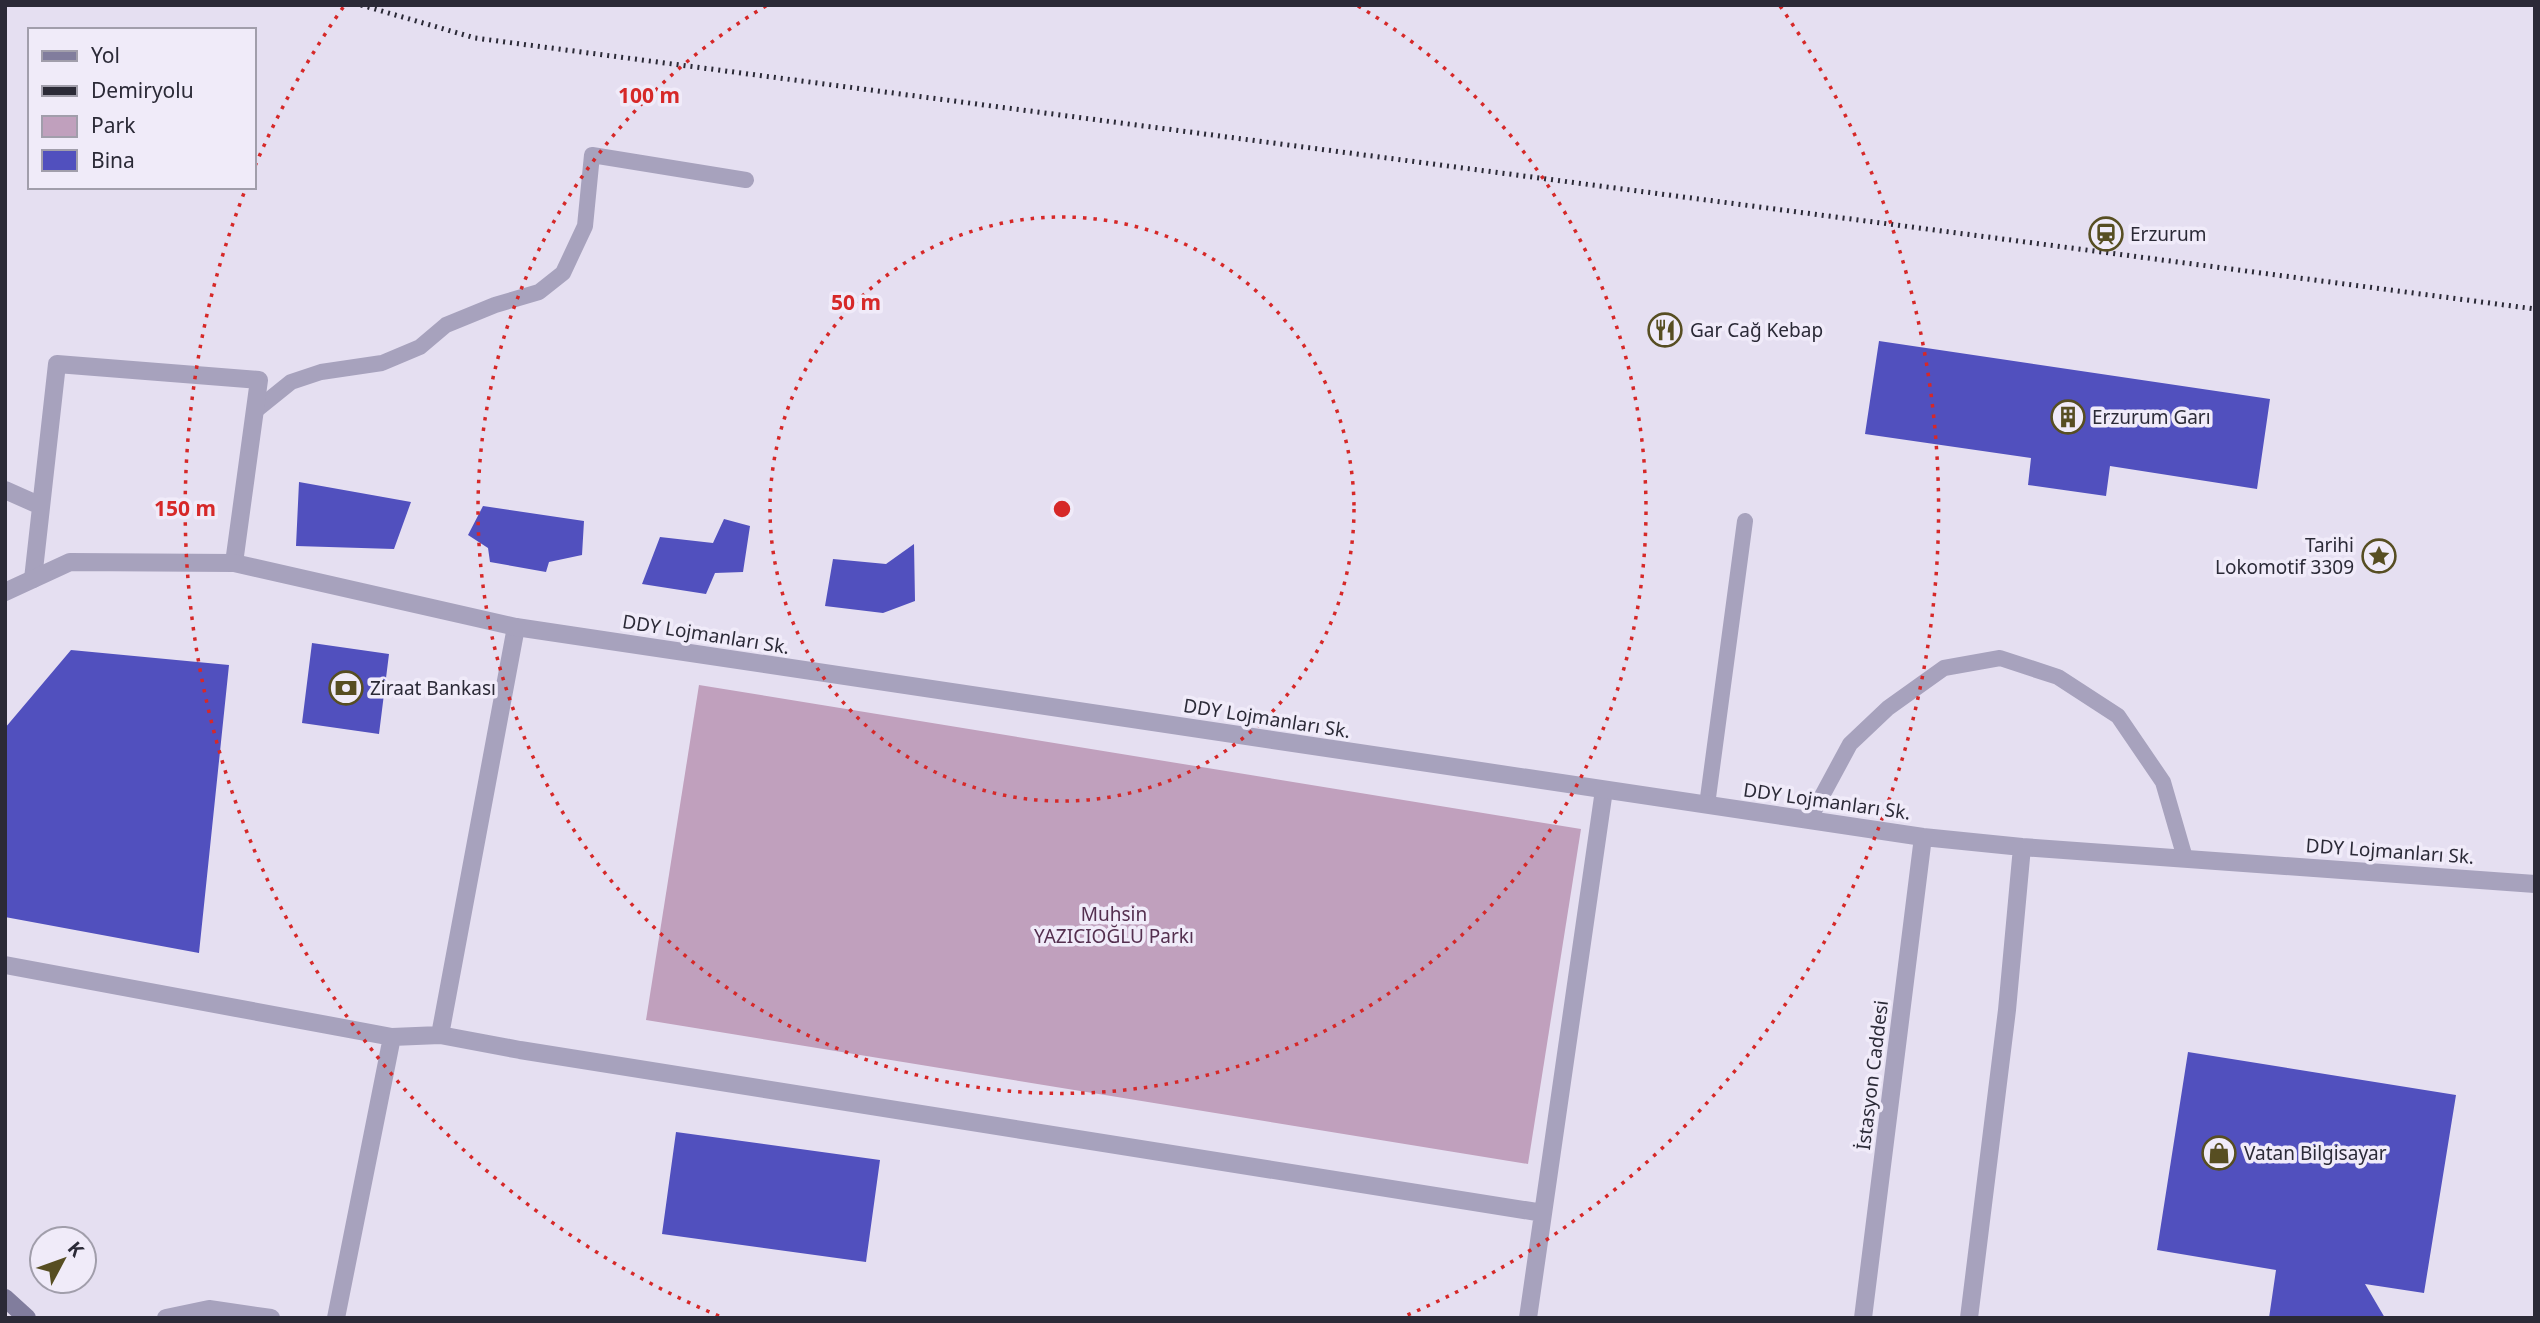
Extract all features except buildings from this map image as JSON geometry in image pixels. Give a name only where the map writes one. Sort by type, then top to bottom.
[{"type":"main road","points":[[5,1298],[27,1318]]},
{"type":"street","points":[[33,579],[57,364],[259,380],[234,563]]},
{"type":"street","points":[[5,490],[41,506]]},
{"type":"street","name":"DDY Lojmanları Sk.","points":[[5,592],[70,562],[234,563],[516,627],[1923,836],[2022,847],[2535,884]]},
{"type":"street","points":[[440,1035],[516,627]]},
{"type":"street","points":[[1528,1318],[1604,790]]},
{"type":"street","name":"İstasyon Caddesi","points":[[1863,1318],[1923,836]]},
{"type":"street","points":[[1969,1318],[2007,1010],[2022,847]]},
{"type":"street","points":[[5,965],[391,1037],[440,1035],[534,1053],[1543,1213]]},
{"type":"street","points":[[336,1318],[391,1037]]},
{"type":"street","points":[[166,1318],[209,1309],[271,1318]]},
{"type":"lane","points":[[254,411],[291,382],[321,372],[382,363],[420,347],[446,325],[495,305],[539,292],[563,273],[585,226],[592,155],[746,180]]},
{"type":"lane","points":[[1707,805],[1745,521]]},
{"type":"lane","points":[[1809,820],[1850,744],[1888,708],[1944,668],[2000,658],[2058,677],[2118,716],[2163,782],[2185,858]]},
{"type":"green space","name":"Muhsin YAZICIOĞLU Parkı","points":[[699,685],[1581,829],[1528,1164],[646,1020]]},
{"type":"railway","points":[[361,5],[475,38],[2535,309]]},
{"type":"place","name":"Erzurum","points":[[2106,234]]},
{"type":"place","name":"Gar Cağ Kebap","points":[[1665,330]]},
{"type":"place","name":"Erzurum Garı","points":[[2068,417]]},
{"type":"place","name":"Tarihi Lokomotif 3309","points":[[2379,556]]},
{"type":"place","name":"Ziraat Bankası","points":[[346,688]]},
{"type":"place","name":"Vatan Bilgisayar","points":[[2219,1153]]}]
